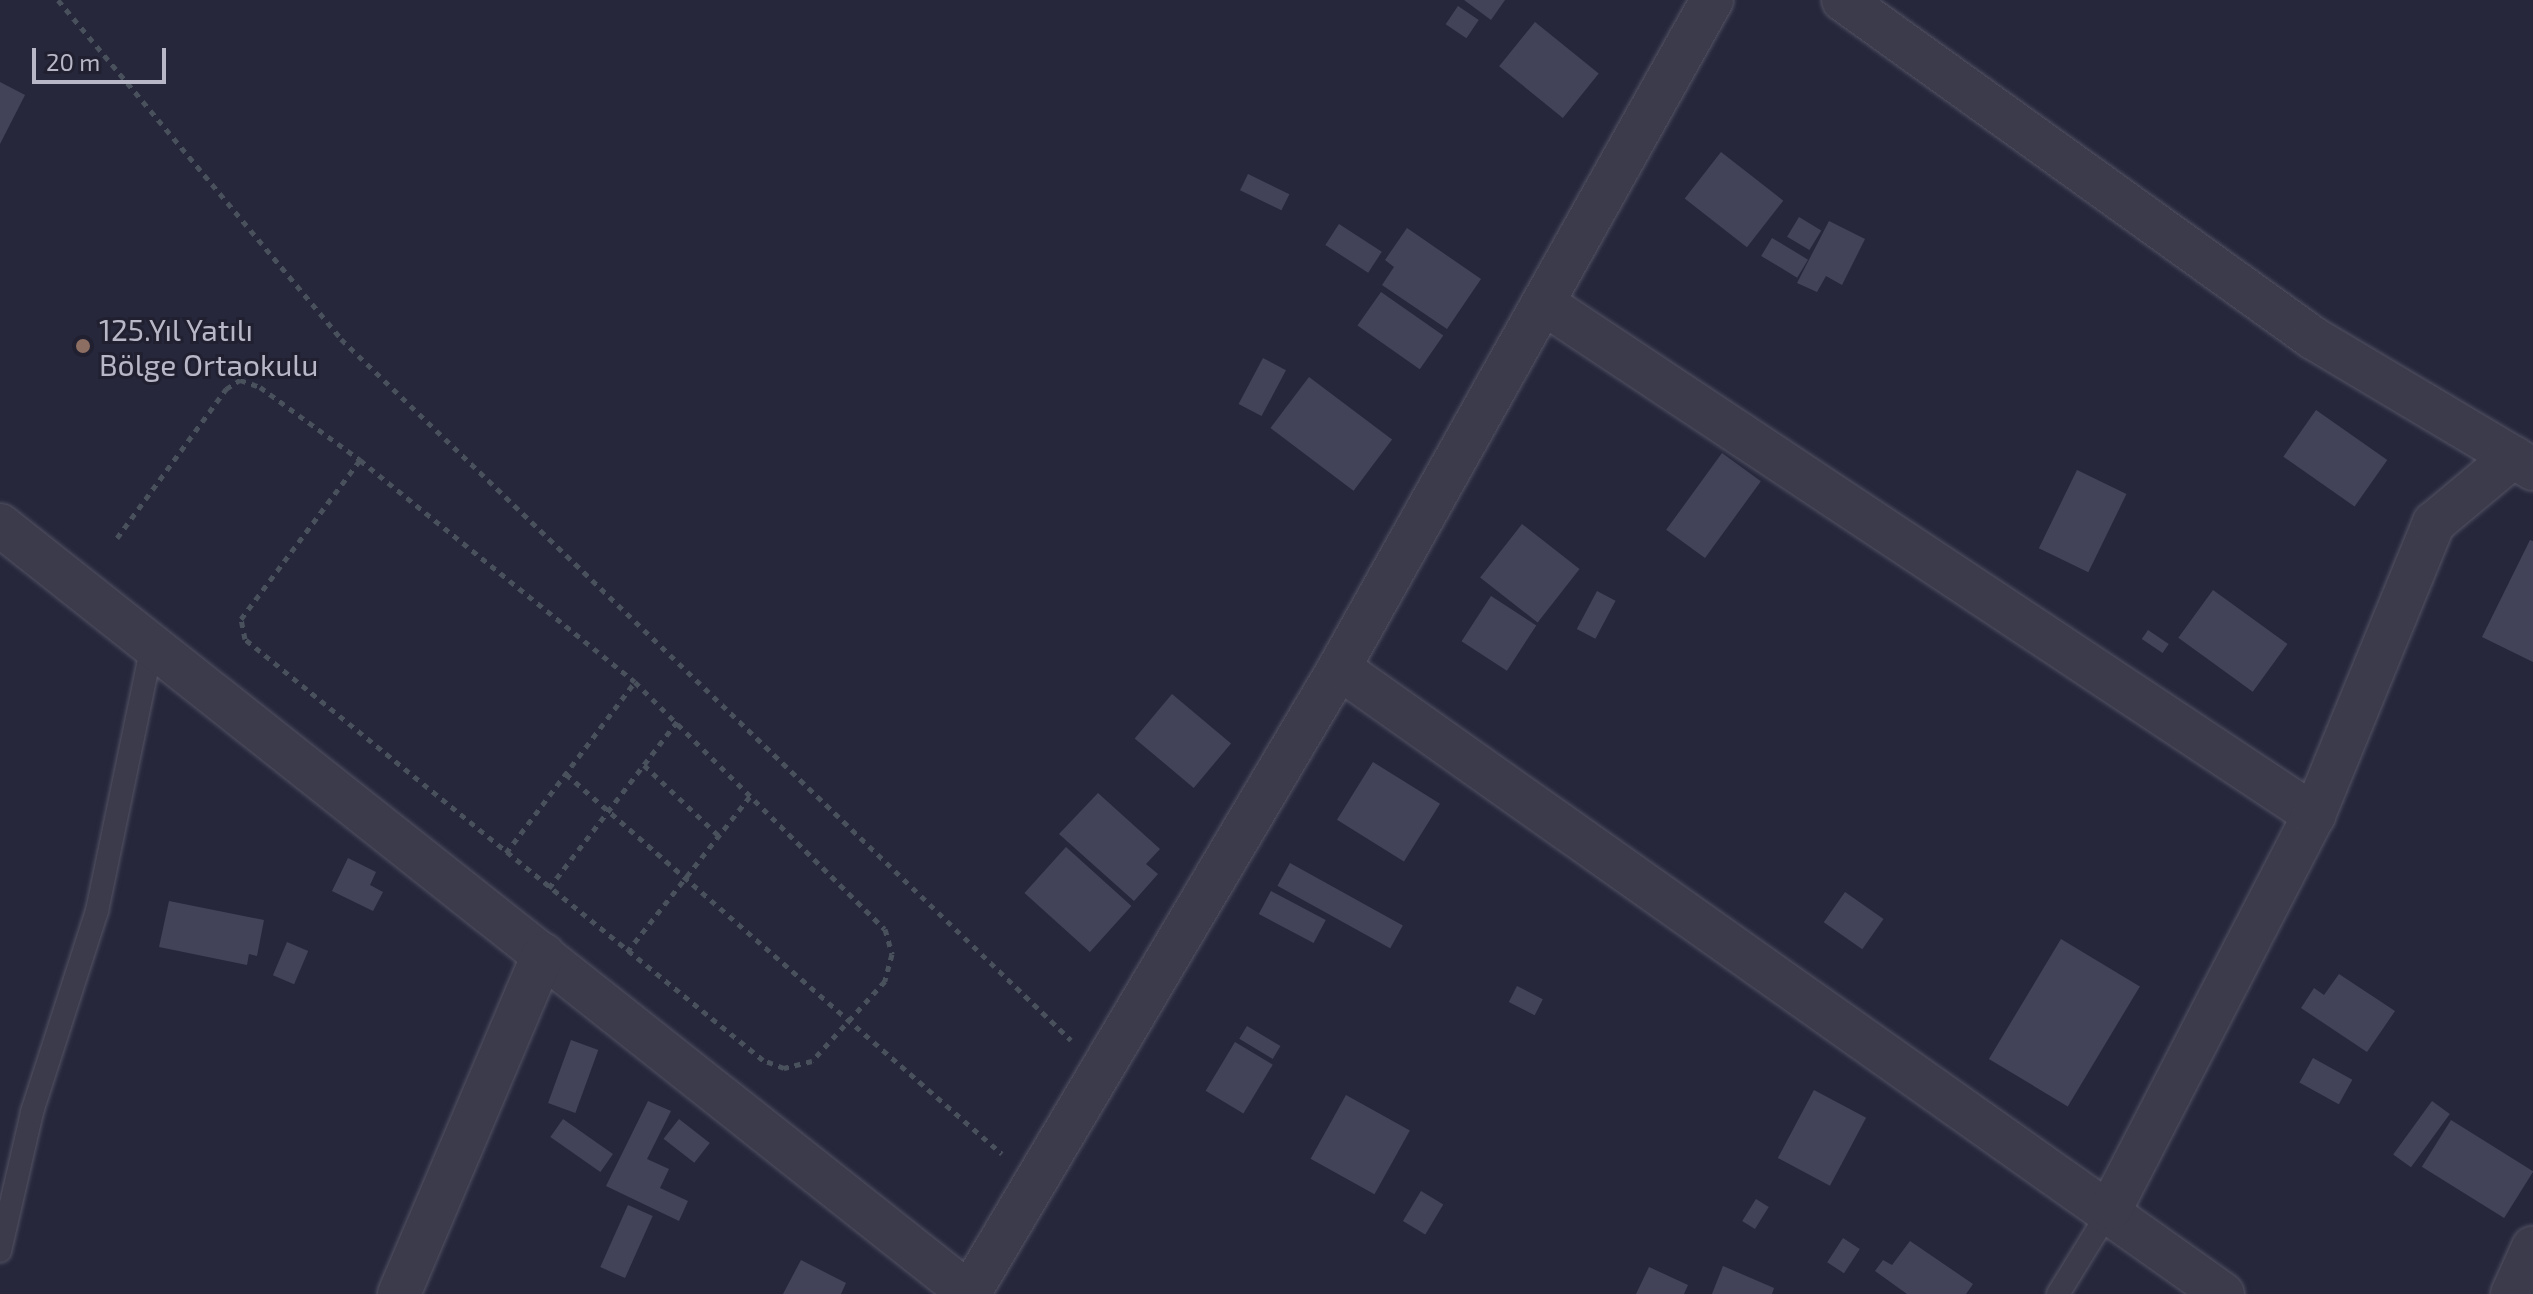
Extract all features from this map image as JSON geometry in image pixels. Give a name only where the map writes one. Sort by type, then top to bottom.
[{"type":"street","points":[[0,525],[970,1294],[1033,1181],[1339,668],[1712,0]]},
{"type":"street","points":[[1843,0],[2313,338],[2523,463],[2434,523],[2314,815],[2111,1208]]},
{"type":"street","points":[[1543,303],[2314,815]]},
{"type":"street","points":[[1339,668],[2111,1208],[2223,1294]]},
{"type":"street","points":[[399,1294],[543,954]]},
{"type":"street","points":[[2512,1294],[2533,1247]]},
{"type":"lane","points":[[0,1251],[32,1112],[97,911],[152,645]]},
{"type":"lane","points":[[2058,1294],[2111,1208]]},
{"type":"path","points":[[58,0],[341,339],[1100,1069]]},
{"type":"path","points":[[117,538],[226,389],[240,380],[260,387],[360,460],[635,682],[752,794],[885,929],[890,968],[851,1022],[812,1061],[773,1066],[627,952],[241,633],[241,619],[360,460]]},
{"type":"path","points":[[506,853],[635,682]]},
{"type":"path","points":[[549,888],[677,722]]},
{"type":"path","points":[[644,765],[719,836]]},
{"type":"path","points":[[566,774],[1033,1181]]},
{"type":"path","points":[[627,952],[752,794]]},
{"type":"building","points":[[1464,0],[1505,0],[1491,20]]},
{"type":"building","points":[[1458,6],[1479,20],[1466,38],[1446,24]]},
{"type":"building","points":[[1535,22],[1599,74],[1563,118],[1499,66]]},
{"type":"building","points":[[0,82],[25,95],[0,144]]},
{"type":"building","points":[[1721,152],[1783,201],[1747,247],[1685,198]]},
{"type":"building","points":[[1248,174],[1289,194],[1281,210],[1240,190]]},
{"type":"building","points":[[1799,217],[1821,230],[1809,250],[1787,237]]},
{"type":"building","points":[[1829,221],[1865,239],[1842,285],[1826,276],[1817,292],[1797,283]]},
{"type":"building","points":[[1339,224],[1382,252],[1368,273],[1325,245]]},
{"type":"building","points":[[1407,228],[1481,279],[1447,329],[1382,285],[1394,267],[1385,260]]},
{"type":"building","points":[[1772,238],[1808,260],[1797,278],[1761,256]]},
{"type":"building","points":[[1381,292],[1443,336],[1420,369],[1357,326]]},
{"type":"building","points":[[1263,358],[1286,370],[1262,416],[1239,404]]},
{"type":"building","points":[[1309,377],[1392,440],[1354,491],[1270,428]]},
{"type":"building","points":[[2316,410],[2387,460],[2355,507],[2283,457]]},
{"type":"building","points":[[1722,453],[1761,481],[1705,558],[1666,530]]},
{"type":"building","points":[[2077,470],[2126,494],[2088,572],[2039,548]]},
{"type":"building","points":[[1522,524],[1580,569],[1538,623],[1480,578]]},
{"type":"building","points":[[2530,540],[2533,541],[2533,662],[2482,637]]},
{"type":"building","points":[[2213,590],[2287,644],[2253,692],[2178,638]]},
{"type":"building","points":[[1597,591],[1616,601],[1595,639],[1577,629]]},
{"type":"building","points":[[1491,596],[1536,625],[1507,671],[1462,641]]},
{"type":"building","points":[[2148,630],[2169,644],[2163,653],[2142,639]]},
{"type":"building","points":[[1172,694],[1231,743],[1194,788],[1135,738]]},
{"type":"building","points":[[1373,762],[1440,804],[1404,862],[1337,820]]},
{"type":"building","points":[[1098,793],[1160,849],[1146,864],[1158,874],[1134,901],[1059,834]]},
{"type":"building","points":[[1066,847],[1131,906],[1090,952],[1025,893]]},
{"type":"building","points":[[348,858],[376,872],[370,885],[383,892],[373,911],[332,891]]},
{"type":"building","points":[[1290,863],[1403,926],[1390,948],[1277,886]]},
{"type":"building","points":[[1271,891],[1326,920],[1314,943],[1259,914]]},
{"type":"building","points":[[1845,892],[1884,919],[1862,949],[1824,922]]},
{"type":"building","points":[[169,901],[264,920],[257,956],[249,954],[247,965],[159,947]]},
{"type":"building","points":[[2061,939],[2140,986],[2068,1106],[1989,1059]]},
{"type":"building","points":[[287,942],[308,951],[294,984],[273,975]]},
{"type":"building","points":[[2339,974],[2395,1011],[2367,1052],[2301,1008],[2314,988],[2324,995]]},
{"type":"building","points":[[1517,986],[1543,999],[1535,1015],[1509,1002]]},
{"type":"building","points":[[1247,1026],[1280,1046],[1273,1059],[1239,1039]]},
{"type":"building","points":[[571,1040],[598,1050],[575,1113],[548,1103]]},
{"type":"building","points":[[1235,1042],[1273,1065],[1243,1114],[1206,1091]]},
{"type":"building","points":[[2313,1058],[2352,1080],[2339,1104],[2299,1082]]},
{"type":"building","points":[[1814,1090],[1866,1118],[1830,1186],[1778,1158]]},
{"type":"building","points":[[1346,1095],[1410,1130],[1374,1194],[1311,1159]]},
{"type":"building","points":[[648,1101],[671,1111],[647,1159],[669,1169],[660,1188],[688,1201],[679,1221],[606,1186]]},
{"type":"building","points":[[2432,1101],[2450,1114],[2411,1167],[2393,1154]]},
{"type":"building","points":[[563,1119],[613,1154],[600,1172],[550,1137]]},
{"type":"building","points":[[679,1119],[710,1143],[694,1163],[664,1139]]},
{"type":"building","points":[[2451,1120],[2533,1171],[2504,1218],[2422,1167]]},
{"type":"building","points":[[1421,1191],[1443,1204],[1425,1234],[1403,1221]]},
{"type":"building","points":[[1756,1199],[1769,1207],[1755,1229],[1742,1221]]},
{"type":"building","points":[[628,1205],[653,1216],[625,1278],[600,1267]]},
{"type":"building","points":[[1843,1238],[1860,1249],[1844,1273],[1827,1262]]},
{"type":"building","points":[[1910,1241],[1973,1284],[1966,1294],[1907,1294],[1875,1271],[1883,1260],[1892,1265]]},
{"type":"building","points":[[801,1260],[846,1283],[841,1294],[783,1294]]},
{"type":"building","points":[[1723,1266],[1774,1288],[1772,1294],[1712,1294]]},
{"type":"building","points":[[1649,1267],[1688,1285],[1684,1294],[1636,1294]]},
{"type":"place","name":"125.Yıl Yatılı Bölge Ortaokulu","points":[[83,346]]}]
